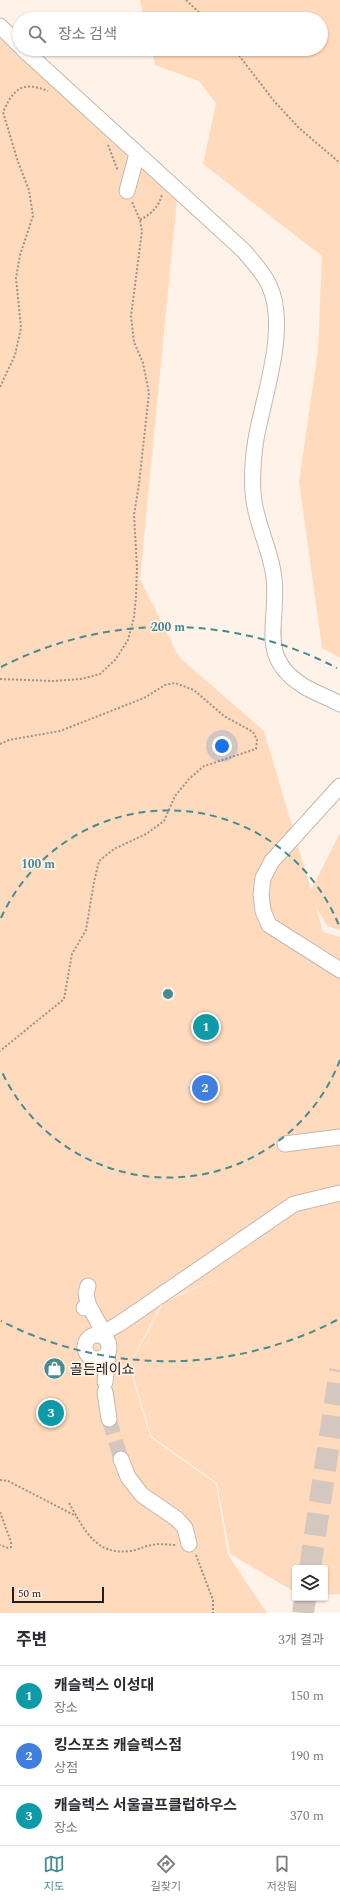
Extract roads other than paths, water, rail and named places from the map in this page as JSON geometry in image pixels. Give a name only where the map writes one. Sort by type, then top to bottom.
[{"type":"lane","points":[[0,26],[12,38]]},
{"type":"lane","points":[[31,56],[244,251],[259,268],[269,285],[276,304],[278,318],[277,339],[256,441],[253,494],[257,518],[268,548],[274,578],[274,652],[279,665],[289,676],[303,686],[340,704]]},
{"type":"lane","points":[[127,191],[137,154]]},
{"type":"lane","points":[[340,786],[272,861],[262,878],[261,894],[263,911],[269,925],[340,970]]},
{"type":"lane","points":[[285,1144],[340,1137]]},
{"type":"lane","points":[[108,1352],[98,1359],[91,1357],[86,1351],[87,1340],[93,1336],[101,1334],[120,1318],[294,1204],[340,1193]]},
{"type":"lane","points":[[88,1286],[86,1293],[86,1306],[108,1344],[105,1387],[109,1419]]},
{"type":"lane","points":[[120,1459],[128,1477],[142,1495],[177,1519],[184,1528],[189,1544]]},
{"type":"tunnel","points":[[310,1565],[340,1370]]},
{"type":"tunnel","points":[[109,1419],[121,1459]]},
{"type":"tunnel","points":[[303,1613],[305,1601]]},
{"type":"place","name":"캐슬렉스 이성대","points":[[206,1027]]},
{"type":"place","name":"킹스포츠 캐슬렉스점","points":[[205,1088]]},
{"type":"place","name":"골든레이쇼","points":[[55,1369]]},
{"type":"place","name":"캐슬렉스 서울골프클럽하우스","points":[[51,1413]]}]
